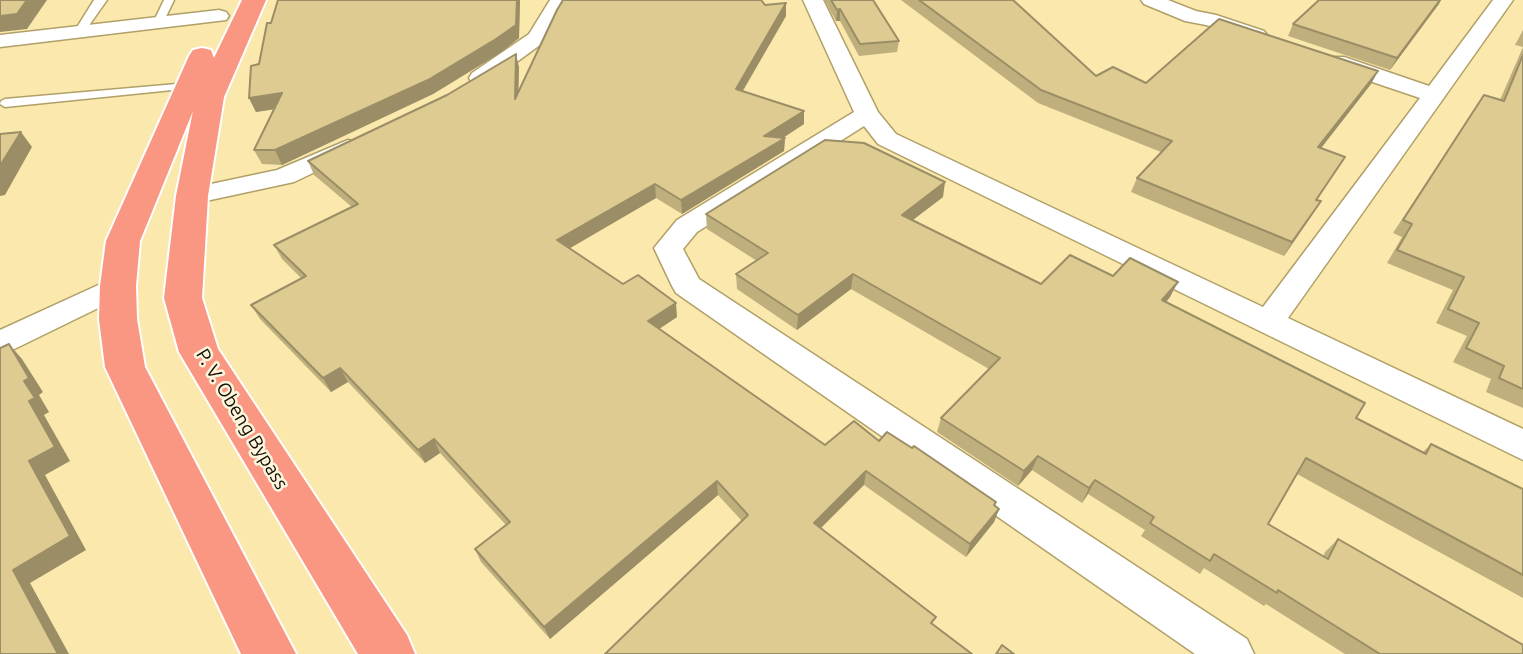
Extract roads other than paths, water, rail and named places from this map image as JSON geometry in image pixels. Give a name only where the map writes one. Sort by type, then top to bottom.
[{"type":"highway","name":"P. V. Obeng Bypass","points":[[254,0],[210,97],[192,195],[183,298],[198,352],[388,654]]},
{"type":"highway","points":[[223,8],[123,241],[118,286],[118,319],[125,367],[269,654]]},
{"type":"street","points":[[254,0],[263,0]]},
{"type":"street","points":[[464,88],[509,60],[537,38],[561,0]]},
{"type":"street","points":[[813,0],[867,114],[887,139],[1523,445]]},
{"type":"street","points":[[1151,0],[1182,13],[1275,41]]},
{"type":"street","points":[[1268,323],[1503,0]]},
{"type":"street","points":[[0,41],[158,23],[223,8]]},
{"type":"street","points":[[1315,55],[1434,95]]},
{"type":"street","points":[[867,114],[687,226],[668,248],[687,286],[1232,654]]},
{"type":"street","points":[[192,195],[285,176],[371,137]]},
{"type":"street","points":[[0,344],[118,286]]},
{"type":"lane","points":[[79,32],[102,0]]},
{"type":"lane","points":[[158,23],[169,0]]},
{"type":"lane","points":[[5,103],[188,86]]}]
